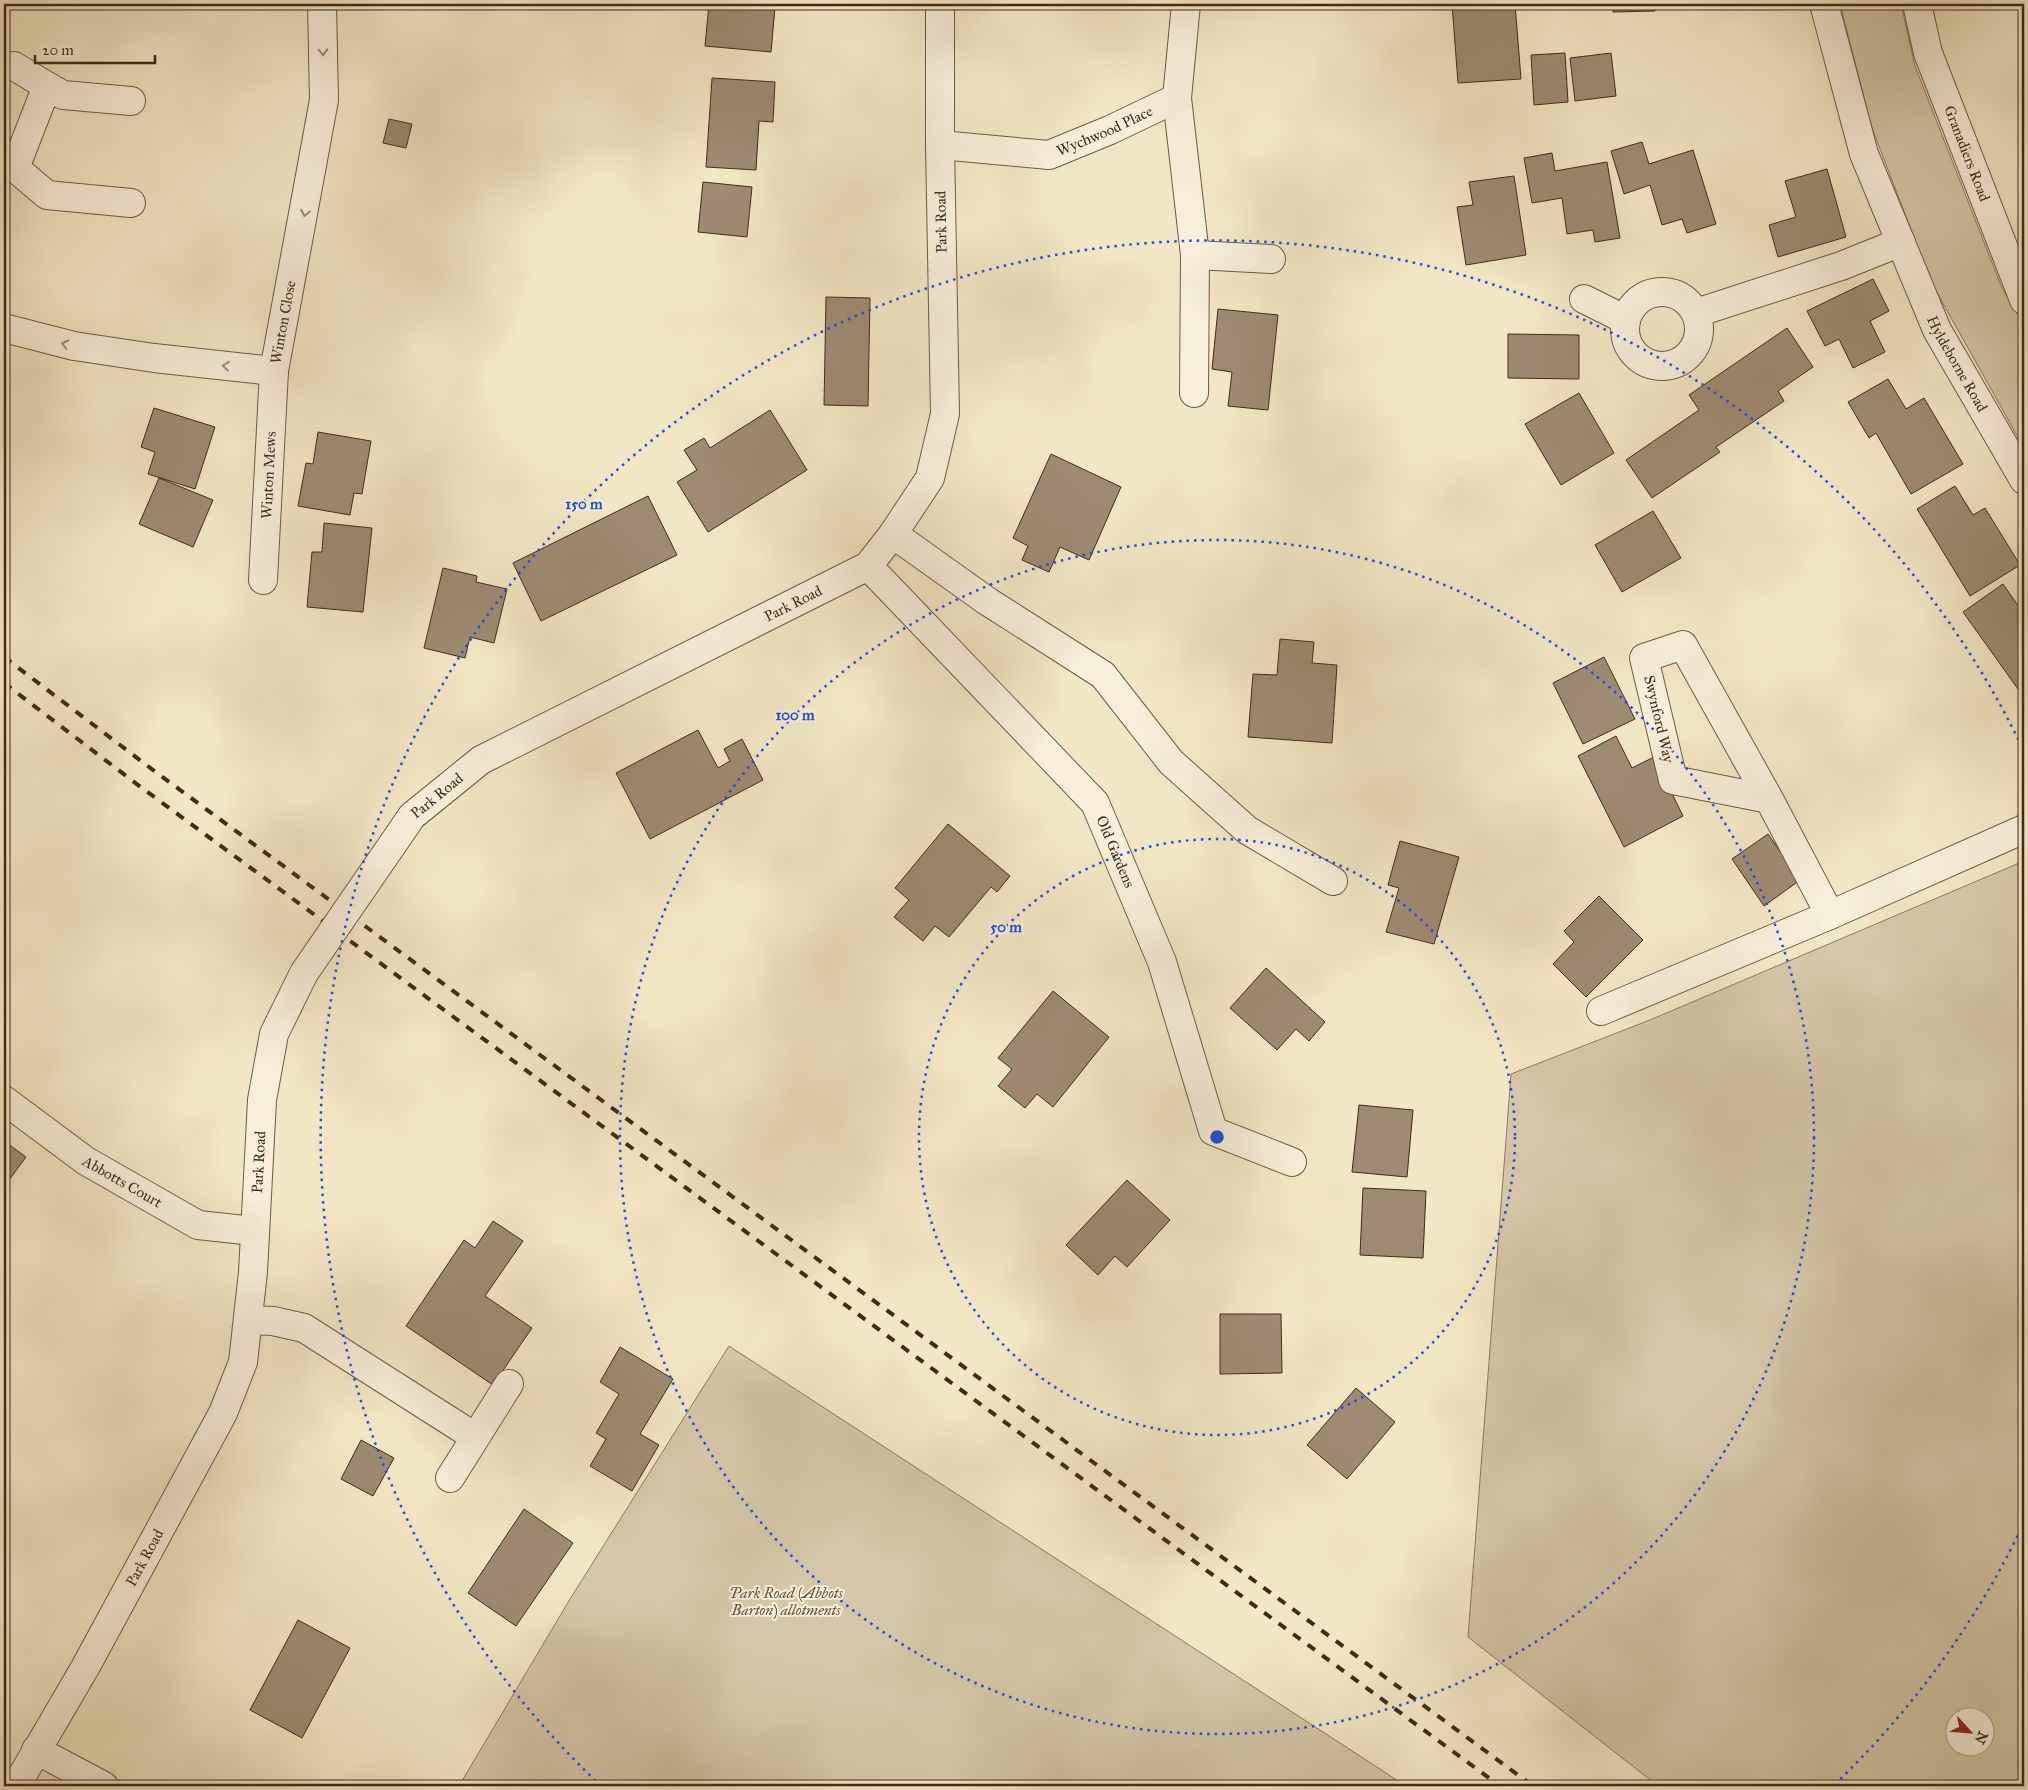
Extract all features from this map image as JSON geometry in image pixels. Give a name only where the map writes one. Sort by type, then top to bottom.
[{"type":"street","name":"Winton Close","points":[[4,328],[74,346],[154,358],[274,371],[324,100],[322,4]]},
{"type":"street","name":"Park Road","points":[[16,1786],[86,1666],[223,1413],[243,1362],[253,1272],[262,1100],[274,1034],[304,973],[412,816],[481,760],[868,566],[893,534],[930,478],[945,414],[940,146],[940,4]]},
{"type":"street","points":[[1186,4],[1177,98],[1195,255],[1194,393]]},
{"type":"street","name":"Hyldeborne Road","points":[[1824,4],[1864,154],[1900,242],[1937,330],[2024,480]]},
{"type":"street","name":"Granadiers Road","points":[[1917,4],[1928,53],[2024,300]]},
{"type":"street","points":[[14,66],[63,94],[131,101]]},
{"type":"street","points":[[47,86],[15,168],[47,195],[131,203]]},
{"type":"street","name":"Wychwood Place","points":[[940,146],[1049,155],[1110,130],[1177,98]]},
{"type":"street","points":[[1696,313],[1841,266],[1900,242]]},
{"type":"street","points":[[1195,255],[1271,259]]},
{"type":"street","points":[[1665,292],[1678,295],[1688,302],[1696,313],[1700,324],[1699,335],[1695,346],[1688,356],[1667,366],[1656,366],[1645,362],[1636,355],[1629,345],[1625,333],[1626,320],[1632,308],[1641,299],[1653,293],[1665,292]]},
{"type":"street","points":[[1584,299],[1626,320]]},
{"type":"street","name":"Winton Mews","points":[[263,580],[274,371]]},
{"type":"street","points":[[893,534],[987,601],[1102,675],[1171,762],[1247,830],[1334,881]]},
{"type":"street","name":"Old Gardens","points":[[868,566],[1095,803],[1162,962],[1213,1130],[1292,1162]]},
{"type":"street","name":"Swynford Way","points":[[1770,799],[1673,780],[1644,658],[1683,645],[1770,799],[1830,914]]},
{"type":"street","points":[[1601,1011],[2024,829]]},
{"type":"street","name":"Abbotts Court","points":[[4,1100],[86,1160],[198,1225],[254,1231]]},
{"type":"street","points":[[248,1320],[273,1321],[304,1328],[475,1437]]},
{"type":"street","points":[[450,1478],[509,1384]]},
{"type":"street","points":[[36,1750],[104,1786]]},
{"type":"green space","points":[[1840,4],[1901,4],[1915,66],[2002,288],[2024,325],[2024,448],[1931,282],[1872,128]]},
{"type":"green space","points":[[2024,861],[2024,1786],[1658,1786],[1468,1637],[1511,1074],[1650,1020]]},
{"type":"green space","name":"Park Road (Abbots Barton) allotments","points":[[729,1346],[1406,1786],[459,1786],[570,1599]]},
{"type":"building","points":[[709,4],[758,4],[757,6],[775,7],[771,52],[705,46]]},
{"type":"building","points":[[1452,4],[1515,4],[1521,79],[1458,83]]},
{"type":"building","points":[[1613,4],[1655,4],[1655,11],[1613,12]]},
{"type":"building","points":[[1565,53],[1568,102],[1534,105],[1531,55]]},
{"type":"building","points":[[1611,53],[1616,96],[1575,101],[1570,58]]},
{"type":"building","points":[[712,78],[775,82],[773,122],[759,121],[756,170],[706,167]]},
{"type":"building","points":[[389,119],[412,124],[406,148],[383,143]]},
{"type":"building","points":[[1642,142],[1649,164],[1693,150],[1716,224],[1687,233],[1682,219],[1662,225],[1650,185],[1624,194],[1611,151]]},
{"type":"building","points":[[1552,153],[1555,171],[1607,162],[1620,238],[1595,242],[1593,230],[1567,234],[1562,198],[1532,203],[1524,158]]},
{"type":"building","points":[[1827,169],[1846,237],[1778,257],[1769,225],[1796,217],[1785,181]]},
{"type":"building","points":[[1514,176],[1526,255],[1466,265],[1457,207],[1473,205],[1469,182]]},
{"type":"building","points":[[703,182],[752,187],[747,237],[698,232]]},
{"type":"building","points":[[1873,279],[1889,311],[1870,321],[1885,352],[1853,368],[1839,339],[1825,346],[1807,311]]},
{"type":"building","points":[[826,297],[870,298],[868,406],[824,405]]},
{"type":"building","points":[[1218,309],[1278,315],[1268,410],[1228,406],[1232,372],[1212,369]]},
{"type":"building","points":[[1787,328],[1813,367],[1778,391],[1784,401],[1716,447],[1720,452],[1652,498],[1626,460],[1699,410],[1689,395]]},
{"type":"building","points":[[1508,334],[1579,335],[1579,379],[1508,378]]},
{"type":"building","points":[[1888,379],[1906,409],[1924,398],[1963,464],[1911,494],[1876,433],[1869,438],[1848,402]]},
{"type":"building","points":[[1579,393],[1614,453],[1561,485],[1525,424]]},
{"type":"building","points":[[154,408],[215,427],[195,489],[148,474],[155,452],[141,447]]},
{"type":"building","points":[[770,410],[807,470],[708,532],[677,482],[697,470],[684,450],[704,438],[710,448]]},
{"type":"building","points":[[318,432],[371,441],[362,494],[354,493],[350,515],[298,506],[306,463],[313,464]]},
{"type":"building","points":[[1051,454],[1121,487],[1089,560],[1060,547],[1049,572],[1022,560],[1028,546],[1013,538]]},
{"type":"building","points":[[159,478],[213,500],[193,547],[139,524]]},
{"type":"building","points":[[1955,486],[1973,515],[1985,508],[2020,565],[1970,596],[1917,509]]},
{"type":"building","points":[[648,496],[677,555],[541,621],[513,563]]},
{"type":"building","points":[[1653,511],[1681,558],[1622,592],[1595,545]]},
{"type":"building","points":[[324,523],[372,528],[363,612],[307,607],[312,552],[322,552]]},
{"type":"building","points":[[443,568],[477,576],[476,582],[507,589],[494,643],[470,637],[465,658],[424,648]]},
{"type":"building","points":[[2003,584],[2024,614],[2023,696],[1963,612]]},
{"type":"building","points":[[1280,639],[1314,642],[1312,663],[1337,665],[1332,743],[1248,737],[1253,674],[1277,675]]},
{"type":"building","points":[[1604,657],[1635,719],[1583,744],[1553,683]]},
{"type":"building","points":[[698,730],[718,768],[730,761],[724,749],[742,739],[763,780],[650,839],[616,773]]},
{"type":"building","points":[[1616,736],[1632,768],[1654,757],[1683,816],[1624,847],[1578,756]]},
{"type":"building","points":[[948,824],[1010,876],[997,892],[991,887],[949,937],[935,926],[923,941],[894,917],[909,900],[895,888]]},
{"type":"building","points":[[1768,834],[1800,880],[1764,906],[1732,859]]},
{"type":"building","points":[[1400,841],[1459,857],[1434,944],[1386,932],[1399,888],[1388,885]]},
{"type":"building","points":[[1599,896],[1643,940],[1586,997],[1553,964],[1574,942],[1564,931]]},
{"type":"building","points":[[1266,968],[1325,1022],[1309,1041],[1296,1029],[1277,1050],[1230,1008]]},
{"type":"building","points":[[1053,991],[1109,1037],[1053,1107],[1037,1094],[1025,1108],[998,1086],[1012,1069],[998,1058]]},
{"type":"building","points":[[1359,1105],[1413,1110],[1407,1177],[1352,1172]]},
{"type":"building","points":[[4,1141],[26,1157],[4,1187]]},
{"type":"building","points":[[1127,1180],[1170,1220],[1127,1267],[1115,1256],[1098,1275],[1066,1245]]},
{"type":"building","points":[[1363,1188],[1426,1191],[1423,1258],[1360,1255]]},
{"type":"building","points":[[493,1221],[523,1241],[485,1296],[532,1328],[493,1385],[406,1326],[464,1240],[475,1248]]},
{"type":"building","points":[[1220,1314],[1281,1314],[1282,1373],[1220,1374]]},
{"type":"building","points":[[620,1347],[673,1379],[640,1434],[659,1445],[632,1491],[590,1466],[606,1439],[596,1433],[619,1394],[600,1382]]},
{"type":"building","points":[[1356,1388],[1395,1422],[1347,1479],[1307,1445]]},
{"type":"building","points":[[361,1440],[394,1458],[373,1496],[341,1479]]},
{"type":"building","points":[[524,1509],[573,1543],[516,1626],[468,1593]]},
{"type":"building","points":[[298,1620],[350,1648],[302,1738],[250,1710]]},
{"type":"railway","points":[[4,657],[153,770],[1533,1786]]},
{"type":"railway","points":[[4,683],[142,788],[1500,1786]]}]
